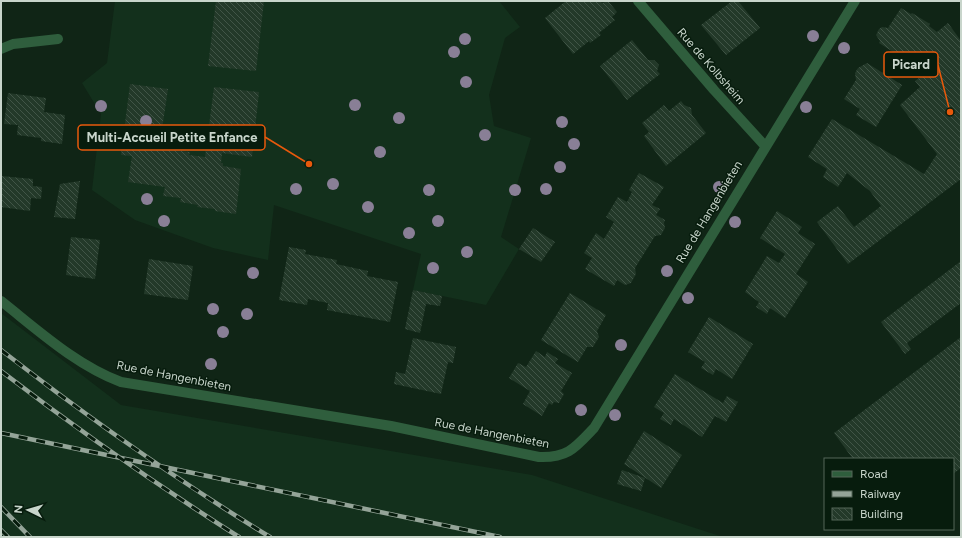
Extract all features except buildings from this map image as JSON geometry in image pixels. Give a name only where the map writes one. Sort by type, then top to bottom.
[{"type":"street","name":"Rue de Kolbsheim","points":[[638,1],[765,146]]},
{"type":"street","name":"Rue de Hangenbieten","points":[[1,301],[82,364],[121,382],[391,426],[539,457],[555,457],[568,453],[594,428],[855,1]]},
{"type":"street","points":[[1,49],[13,44],[58,38]]},
{"type":"shaded area","points":[[115,1],[499,1],[520,27],[505,38],[489,95],[494,126],[531,138],[501,237],[519,249],[486,305],[413,290],[421,254],[274,205],[268,260],[213,248],[135,220],[92,190],[101,114],[82,83],[107,63]]},
{"type":"shaded area","points":[[1,313],[121,405],[532,475],[723,537],[1,537]]},
{"type":"railway","points":[[1,350],[133,447],[270,537]]},
{"type":"railway","points":[[1,371],[118,457],[239,537]]},
{"type":"railway","points":[[1,433],[500,537]]},
{"type":"railway","points":[[1,507],[30,537]]},
{"type":"railway","points":[[1,530],[8,537]]},
{"type":"place","name":"Picard","points":[[950,112]]},
{"type":"place","name":"Multi-Accueil Petite Enfance","points":[[309,164]]}]
